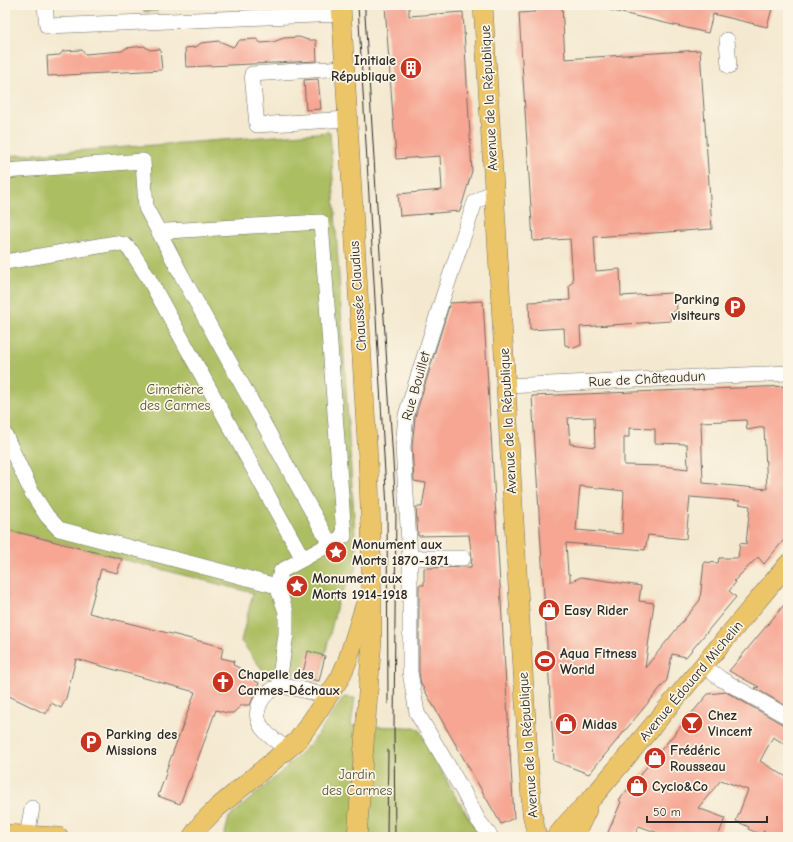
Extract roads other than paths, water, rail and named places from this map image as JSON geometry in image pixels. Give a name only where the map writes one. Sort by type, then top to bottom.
[{"type":"main road","name":"Avenue de la République","points":[[483,5],[529,771],[532,813],[537,837]]},
{"type":"main road","name":"Chaussée Claudius","points":[[341,9],[367,452],[372,588],[372,640],[357,837]]},
{"type":"main road","name":"Avenue Édouard Michelin","points":[[556,837],[569,820],[594,796],[788,564]]},
{"type":"main road","points":[[192,837],[202,823],[218,808],[297,741],[328,698],[347,662],[372,588]]},
{"type":"main road","name":"Avenue Édouard Michelin","points":[[574,837],[594,796]]},
{"type":"main road","points":[[5,834],[59,837]]},
{"type":"street","points":[[45,5],[47,26],[202,19],[227,12],[341,9]]},
{"type":"street","points":[[727,40],[728,66]]},
{"type":"street","points":[[344,68],[252,74],[256,125],[347,119]]},
{"type":"street","points":[[5,171],[143,161],[146,208],[175,264],[330,544]]},
{"type":"street","name":"Rue Bouillet","points":[[491,837],[478,820],[417,713],[410,672],[410,558],[403,447],[406,415],[442,297],[475,202],[495,190]]},
{"type":"street","points":[[159,232],[320,222],[344,536],[281,570],[277,586],[286,612],[286,634],[280,686]]},
{"type":"street","points":[[5,262],[116,243],[125,245],[132,252],[153,286],[303,559]]},
{"type":"street","name":"Rue de Châteaudun","points":[[506,386],[788,373]]},
{"type":"street","points":[[5,434],[32,493],[47,516],[59,529],[277,586]]},
{"type":"street","points":[[410,558],[463,558]]},
{"type":"street","points":[[704,666],[721,679],[788,717]]},
{"type":"street","points":[[288,749],[263,729],[258,719],[258,710],[266,693],[273,688],[280,686],[317,693],[328,698]]},
{"type":"street","points":[[27,836],[32,808]]},
{"type":"tram line","points":[[358,5],[387,508],[388,704]]},
{"type":"tram line","points":[[365,5],[396,509],[394,727],[395,837]]},
{"type":"tram line","points":[[387,837],[388,750]]},
{"type":"place","name":"Initiale République","points":[[411,68]]},
{"type":"place","name":"Parking visiteurs","points":[[735,307]]},
{"type":"place","name":"Monument aux Morts 1870-1871","points":[[336,552]]},
{"type":"place","name":"Monument aux Morts 1914-1918","points":[[297,586]]},
{"type":"place","name":"Easy Rider","points":[[549,610]]},
{"type":"place","name":"Aqua Fitness World","points":[[545,661]]},
{"type":"place","name":"Chapelle des Carmes-Déchaux","points":[[223,682]]},
{"type":"place","name":"Chez Vincent","points":[[692,723]]},
{"type":"place","name":"Midas","points":[[566,724]]},
{"type":"place","name":"Parking des Missions","points":[[91,742]]},
{"type":"place","name":"Frédéric Rousseau","points":[[655,758]]},
{"type":"place","name":"Cyclo&Co","points":[[637,786]]},
{"type":"park label","name":"Cimetière des Carmes","points":[[175,398]]},
{"type":"park label","name":"Jardin des Carmes","points":[[357,782]]}]
